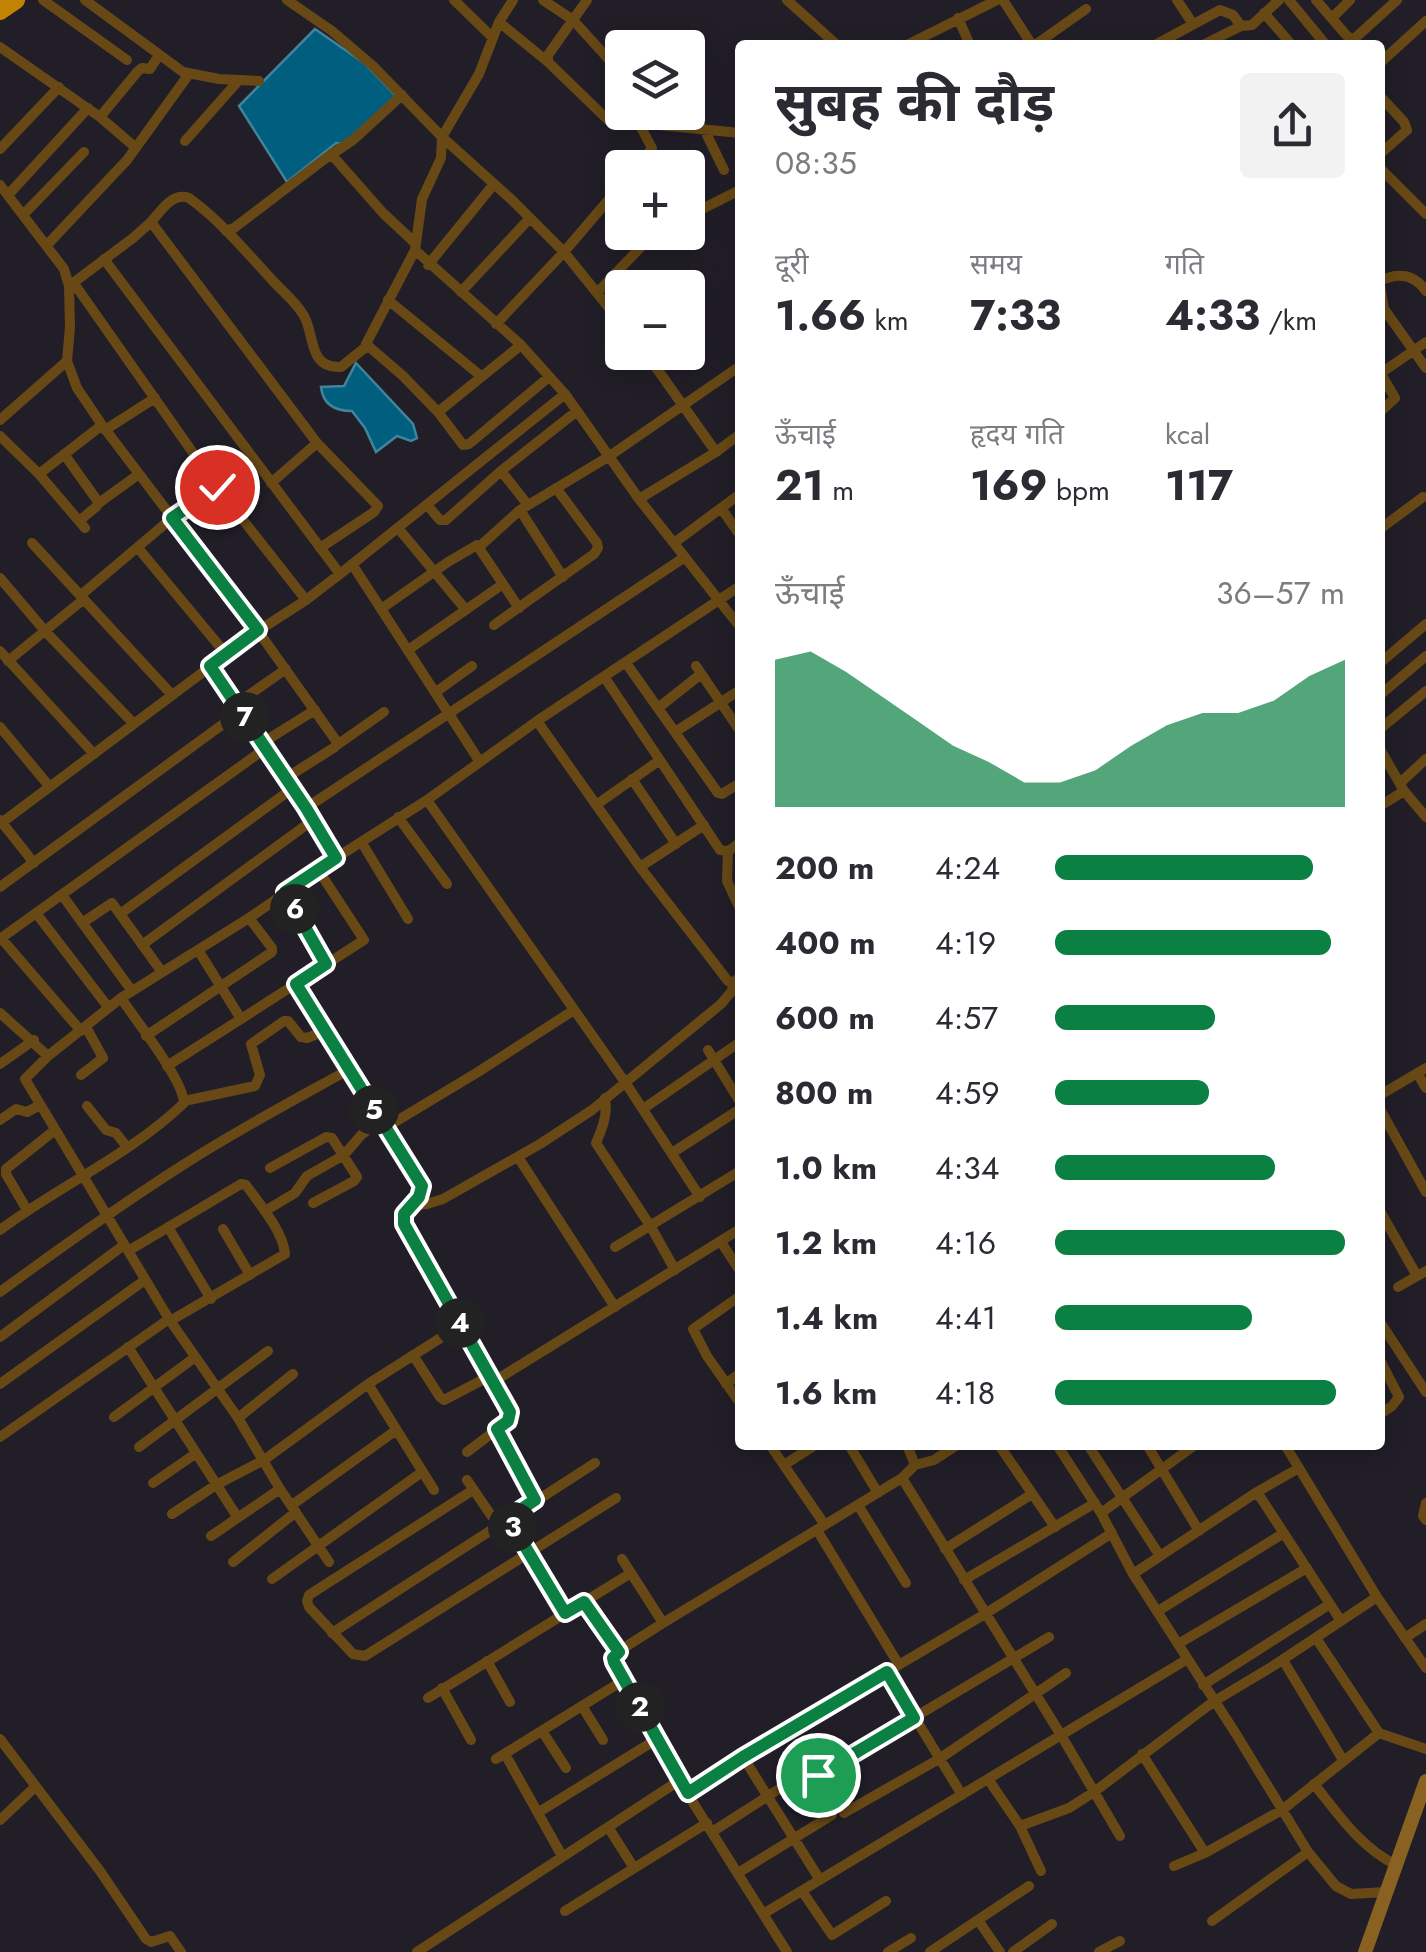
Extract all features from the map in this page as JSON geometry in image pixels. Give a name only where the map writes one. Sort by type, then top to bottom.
[{"type":"highway","points":[[0,12],[16,0]]},
{"type":"street","points":[[43,0],[127,60]]},
{"type":"street","points":[[85,0],[183,72],[259,81]]},
{"type":"street","points":[[288,0],[373,66],[564,252],[605,301]]},
{"type":"street","points":[[454,0],[493,38]]},
{"type":"street","points":[[71,284],[151,222],[172,198],[184,196],[226,230],[303,314],[312,347],[324,363],[341,366],[367,346],[415,246],[422,200],[441,158],[442,136],[480,74],[499,22],[513,0]]},
{"type":"street","points":[[543,0],[573,20],[605,55]]},
{"type":"street","points":[[548,62],[548,55],[588,0]]},
{"type":"street","points":[[787,0],[831,40]]},
{"type":"street","points":[[916,40],[1000,0],[1029,40]]},
{"type":"street","points":[[1177,0],[1194,24]]},
{"type":"street","points":[[1289,0],[1322,40]]},
{"type":"street","points":[[1316,0],[1353,40],[1398,0]]},
{"type":"street","points":[[1332,18],[1350,0]]},
{"type":"street","points":[[1214,40],[1252,24],[1272,4],[1290,40]]},
{"type":"street","points":[[1164,40],[1194,24],[1217,5],[1241,26]]},
{"type":"street","points":[[1040,40],[1086,8]]},
{"type":"street","points":[[958,18],[968,40]]},
{"type":"street","points":[[1385,58],[1426,21]]},
{"type":"street","points":[[499,22],[548,62],[605,118]]},
{"type":"street","points":[[0,46],[88,108],[136,148]]},
{"type":"street","points":[[100,117],[138,71],[150,69],[160,55]]},
{"type":"street","points":[[47,245],[120,168],[189,74]]},
{"type":"street","points":[[184,141],[239,80]]},
{"type":"street","points":[[0,150],[59,87]]},
{"type":"street","points":[[226,230],[356,138],[402,95]]},
{"type":"street","points":[[1385,101],[1404,122],[1406,130],[1385,149]]},
{"type":"street","points":[[88,108],[4,190],[217,487],[306,600]]},
{"type":"street","points":[[705,129],[735,132]]},
{"type":"street","points":[[704,130],[724,170]]},
{"type":"street","points":[[24,215],[84,152]]},
{"type":"street","points":[[331,154],[428,264],[521,346],[565,394],[638,499],[735,620]]},
{"type":"street","points":[[1385,173],[1426,214]]},
{"type":"street","points":[[428,264],[494,184]]},
{"type":"street","points":[[705,208],[735,192]]},
{"type":"street","points":[[496,324],[605,204]]},
{"type":"street","points":[[461,292],[530,218]]},
{"type":"street","points":[[151,222],[318,443],[378,506],[320,548]]},
{"type":"street","points":[[598,292],[638,250]]},
{"type":"street","points":[[104,260],[340,574]]},
{"type":"street","points":[[1385,280],[1403,275],[1413,278],[1426,292]]},
{"type":"street","points":[[71,284],[67,361],[78,388],[138,474],[258,630],[336,745]]},
{"type":"street","points":[[388,300],[481,376]]},
{"type":"street","points":[[1385,311],[1426,368]]},
{"type":"street","points":[[1385,370],[1426,342]]},
{"type":"street","points":[[367,346],[404,376],[462,445],[468,446],[549,377]]},
{"type":"street","points":[[438,412],[521,346]]},
{"type":"street","points":[[0,420],[67,361]]},
{"type":"street","points":[[480,547],[524,508],[735,369]]},
{"type":"street","points":[[657,370],[716,452]]},
{"type":"street","points":[[1385,381],[1395,398],[1385,407]]},
{"type":"street","points":[[34,862],[1,822],[258,630],[306,600],[565,394]]},
{"type":"street","points":[[39,474],[64,454],[155,398]]},
{"type":"street","points":[[427,505],[444,521],[576,411]]},
{"type":"street","points":[[0,436],[82,524],[98,503],[138,474]]},
{"type":"street","points":[[638,499],[735,438]]},
{"type":"street","points":[[271,483],[318,443]]},
{"type":"street","points":[[64,454],[98,503]]},
{"type":"street","points":[[501,472],[563,576]]},
{"type":"street","points":[[94,754],[4,656],[45,630],[172,518],[217,487]]},
{"type":"street","points":[[494,625],[594,554],[598,545],[556,488]]},
{"type":"street","points":[[1385,525],[1423,497]]},
{"type":"street","points":[[674,543],[735,498]]},
{"type":"street","points":[[721,508],[735,528]]},
{"type":"street","points":[[398,528],[466,610]]},
{"type":"street","points":[[32,543],[172,695]]},
{"type":"street","points":[[381,609],[478,545],[519,608]]},
{"type":"street","points":[[138,548],[226,654]]},
{"type":"street","points":[[306,808],[685,557]]},
{"type":"street","points":[[352,564],[480,762]]},
{"type":"street","points":[[0,578],[134,724]]},
{"type":"street","points":[[408,650],[503,584]]},
{"type":"street","points":[[329,1562],[238,1418],[169,1320],[25,1079],[121,998],[428,800],[537,721],[735,590]]},
{"type":"street","points":[[1385,659],[1426,624]]},
{"type":"street","points":[[1385,690],[1426,656]]},
{"type":"street","points":[[626,664],[720,794],[735,786]]},
{"type":"street","points":[[210,666],[336,858]]},
{"type":"street","points":[[436,692],[472,666]]},
{"type":"street","points":[[0,887],[286,670]]},
{"type":"street","points":[[658,708],[698,670],[735,724]]},
{"type":"street","points":[[605,678],[720,850],[728,851],[735,846]]},
{"type":"street","points":[[1385,726],[1426,691]]},
{"type":"street","points":[[675,732],[735,693]]},
{"type":"street","points":[[81,1076],[104,1058],[83,1029],[1,939],[314,710]]},
{"type":"street","points":[[120,914],[384,712]]},
{"type":"street","points":[[537,721],[640,868],[728,981],[735,980]]},
{"type":"street","points":[[0,727],[49,786]]},
{"type":"street","points":[[1385,758],[1426,817]]},
{"type":"street","points":[[1385,802],[1426,759]]},
{"type":"street","points":[[596,804],[660,760]]},
{"type":"street","points":[[632,779],[676,844]]},
{"type":"street","points":[[428,800],[625,1081],[700,1197]]},
{"type":"street","points":[[398,818],[447,884]]},
{"type":"street","points":[[142,945],[313,820]]},
{"type":"street","points":[[640,868],[704,825]]},
{"type":"street","points":[[362,843],[408,919]]},
{"type":"street","points":[[728,851],[726,881],[735,899]]},
{"type":"street","points":[[167,1066],[364,940],[319,871]]},
{"type":"street","points":[[285,892],[326,964]]},
{"type":"street","points":[[62,895],[132,991]]},
{"type":"street","points":[[82,923],[111,902],[162,972]]},
{"type":"street","points":[[36,913],[108,1007]]},
{"type":"street","points":[[146,1036],[272,952],[249,918]]},
{"type":"street","points":[[198,950],[241,1019]]},
{"type":"street","points":[[296,984],[422,1186],[419,1197],[404,1214],[404,1224],[510,1412],[508,1421],[467,1452]]},
{"type":"street","points":[[412,1205],[436,1202],[592,1110],[722,1004],[735,984]]},
{"type":"street","points":[[121,998],[167,1066],[184,1102]]},
{"type":"street","points":[[265,1211],[295,1193],[307,1176],[344,1154],[362,1134],[478,1072],[574,1010]]},
{"type":"street","points":[[0,1013],[48,1056]]},
{"type":"street","points":[[0,1230],[127,1147],[184,1102],[255,1086],[260,1074],[251,1044],[284,1021],[301,1038],[326,1031]]},
{"type":"street","points":[[0,1064],[34,1040]]},
{"type":"street","points":[[643,1109],[711,1054],[735,1041]]},
{"type":"street","points":[[711,1054],[735,1096]]},
{"type":"street","points":[[0,1292],[107,1214],[234,1134],[350,1069]]},
{"type":"street","points":[[1385,1092],[1421,1070],[1426,1088]]},
{"type":"street","points":[[605,1098],[602,1130],[596,1142],[675,1270]]},
{"type":"street","points":[[0,1120],[16,1109],[28,1112],[40,1105]]},
{"type":"street","points":[[87,1106],[106,1130],[116,1132],[127,1147]]},
{"type":"street","points":[[672,1153],[735,1109]]},
{"type":"street","points":[[1385,1118],[1426,1192]]},
{"type":"street","points":[[27,1210],[3,1170],[55,1130]]},
{"type":"street","points":[[270,1168],[328,1136],[344,1154],[356,1179],[313,1203]]},
{"type":"street","points":[[518,1157],[615,1307]]},
{"type":"street","points":[[615,1248],[735,1175]]},
{"type":"street","points":[[0,1337],[126,1248],[241,1184],[246,1185],[265,1211],[286,1253],[169,1320],[0,1438]]},
{"type":"street","points":[[1385,1218],[1422,1274],[1398,1287]]},
{"type":"street","points":[[168,1226],[211,1299]]},
{"type":"street","points":[[223,1229],[250,1275]]},
{"type":"street","points":[[413,1355],[444,1400],[492,1379],[735,1232]]},
{"type":"street","points":[[721,1242],[735,1264]]},
{"type":"street","points":[[0,1384],[145,1280]]},
{"type":"street","points":[[735,1299],[692,1329],[735,1396]]},
{"type":"street","points":[[172,1514],[264,1460],[368,1384],[461,1325]]},
{"type":"street","points":[[1385,1330],[1426,1392]]},
{"type":"street","points":[[128,1347],[238,1518]]},
{"type":"street","points":[[140,1447],[268,1351]]},
{"type":"street","points":[[114,1417],[194,1358]]},
{"type":"street","points":[[1385,1370],[1399,1397],[1385,1411]]},
{"type":"street","points":[[238,1418],[293,1374]]},
{"type":"street","points":[[726,1384],[735,1377]]},
{"type":"street","points":[[368,1384],[434,1490]]},
{"type":"street","points":[[497,1429],[535,1500]]},
{"type":"street","points":[[233,1562],[396,1430]]},
{"type":"street","points":[[774,1450],[899,1665]]},
{"type":"street","points":[[784,1465],[806,1450]]},
{"type":"street","points":[[852,1450],[878,1492]]},
{"type":"street","points":[[910,1450],[915,1465]]},
{"type":"street","points":[[787,1952],[680,1780],[613,1658],[902,1478],[915,1465],[934,1460],[949,1450]]},
{"type":"street","points":[[1002,1450],[1055,1526]]},
{"type":"street","points":[[1060,1450],[1186,1660],[1308,1852],[1336,1886],[1352,1894],[1386,1892]]},
{"type":"street","points":[[1091,1450],[1160,1556]]},
{"type":"street","points":[[1150,1450],[1198,1531]]},
{"type":"street","points":[[964,1580],[1055,1526],[1122,1497],[1188,1450]]},
{"type":"street","points":[[1290,1450],[1377,1597],[1426,1668]]},
{"type":"street","points":[[153,1483],[195,1454]]},
{"type":"street","points":[[332,1632],[594,1462]]},
{"type":"street","points":[[1133,1574],[1299,1468]]},
{"type":"street","points":[[272,1579],[422,1472]]},
{"type":"street","points":[[902,1478],[1120,1836]]},
{"type":"street","points":[[565,1613],[529,1553],[470,1485],[309,1594],[307,1601],[353,1654],[365,1656],[529,1553],[616,1498]]},
{"type":"street","points":[[211,1536],[280,1490]]},
{"type":"street","points":[[1258,1492],[1342,1621]]},
{"type":"street","points":[[945,1548],[1032,1494]]},
{"type":"street","points":[[1426,1503],[1426,1520]]},
{"type":"street","points":[[858,1505],[906,1584]]},
{"type":"street","points":[[688,1793],[1112,1534]]},
{"type":"street","points":[[1158,1612],[1284,1534]]},
{"type":"street","points":[[622,1559],[663,1624]]},
{"type":"street","points":[[1178,1644],[1307,1568]]},
{"type":"street","points":[[428,1698],[631,1573]]},
{"type":"street","points":[[1020,1826],[1069,1808],[1094,1792],[1214,1702],[1377,1597]]},
{"type":"street","points":[[584,1602],[619,1652]]},
{"type":"street","points":[[1203,1685],[1330,1604]]},
{"type":"street","points":[[1406,1638],[1426,1624]]},
{"type":"street","points":[[818,1775],[1050,1636]]},
{"type":"street","points":[[1316,1638],[1378,1733],[1426,1748]]},
{"type":"street","points":[[763,1914],[1186,1660]]},
{"type":"street","points":[[1282,1660],[1343,1760]]},
{"type":"street","points":[[487,1661],[510,1702]]},
{"type":"street","points":[[887,1672],[962,1795]]},
{"type":"street","points":[[844,1813],[940,1759],[1066,1673]]},
{"type":"street","points":[[562,1856],[539,1812],[501,1756],[624,1680]]},
{"type":"street","points":[[442,1688],[471,1740]]},
{"type":"street","points":[[582,1706],[602,1740]]},
{"type":"street","points":[[542,1731],[566,1768]]},
{"type":"street","points":[[1174,1866],[1282,1810],[1378,1733]]},
{"type":"street","points":[[0,1739],[146,1939],[154,1942],[170,1936],[181,1952]]},
{"type":"street","points":[[539,1812],[657,1739]]},
{"type":"street","points":[[1142,1754],[1204,1853]]},
{"type":"street","points":[[743,1757],[820,1880]]},
{"type":"street","points":[[564,1910],[804,1773]]},
{"type":"street","points":[[988,1779],[1020,1826],[1041,1871]]},
{"type":"street","points":[[417,1952],[680,1780]]},
{"type":"street","points":[[1367,1951],[1426,1781]]},
{"type":"street","points":[[1314,1784],[1360,1842],[1396,1865]]},
{"type":"street","points":[[0,1820],[35,1788]]},
{"type":"street","points":[[738,1873],[832,1814]]},
{"type":"street","points":[[608,1827],[634,1868]]},
{"type":"street","points":[[1212,1921],[1308,1852]]},
{"type":"street","points":[[930,1952],[1029,1886]]},
{"type":"street","points":[[802,1890],[832,1936],[886,1901]]},
{"type":"street","points":[[978,1920],[1000,1952]]},
{"type":"street","points":[[1015,1952],[1052,1924]]},
{"type":"street","points":[[888,1952],[911,1938]]},
{"type":"street","points":[[1099,1952],[1120,1941]]},
{"type":"water","points":[[315,29],[364,63],[397,97],[345,144],[336,143],[287,182],[239,106]]},
{"type":"water","points":[[356,363],[413,424],[417,438],[411,441],[397,436],[376,452],[352,411],[327,403],[321,387],[344,386]]},
{"type":"route","points":[[217,487],[172,518],[258,630],[210,666],[336,858],[285,892],[326,964],[296,984],[422,1186],[419,1197],[404,1214],[404,1224],[510,1412],[508,1421],[497,1429],[535,1500],[508,1518],[565,1613],[584,1602],[619,1652],[614,1662],[688,1793],[887,1672],[914,1718],[818,1775]]}]
